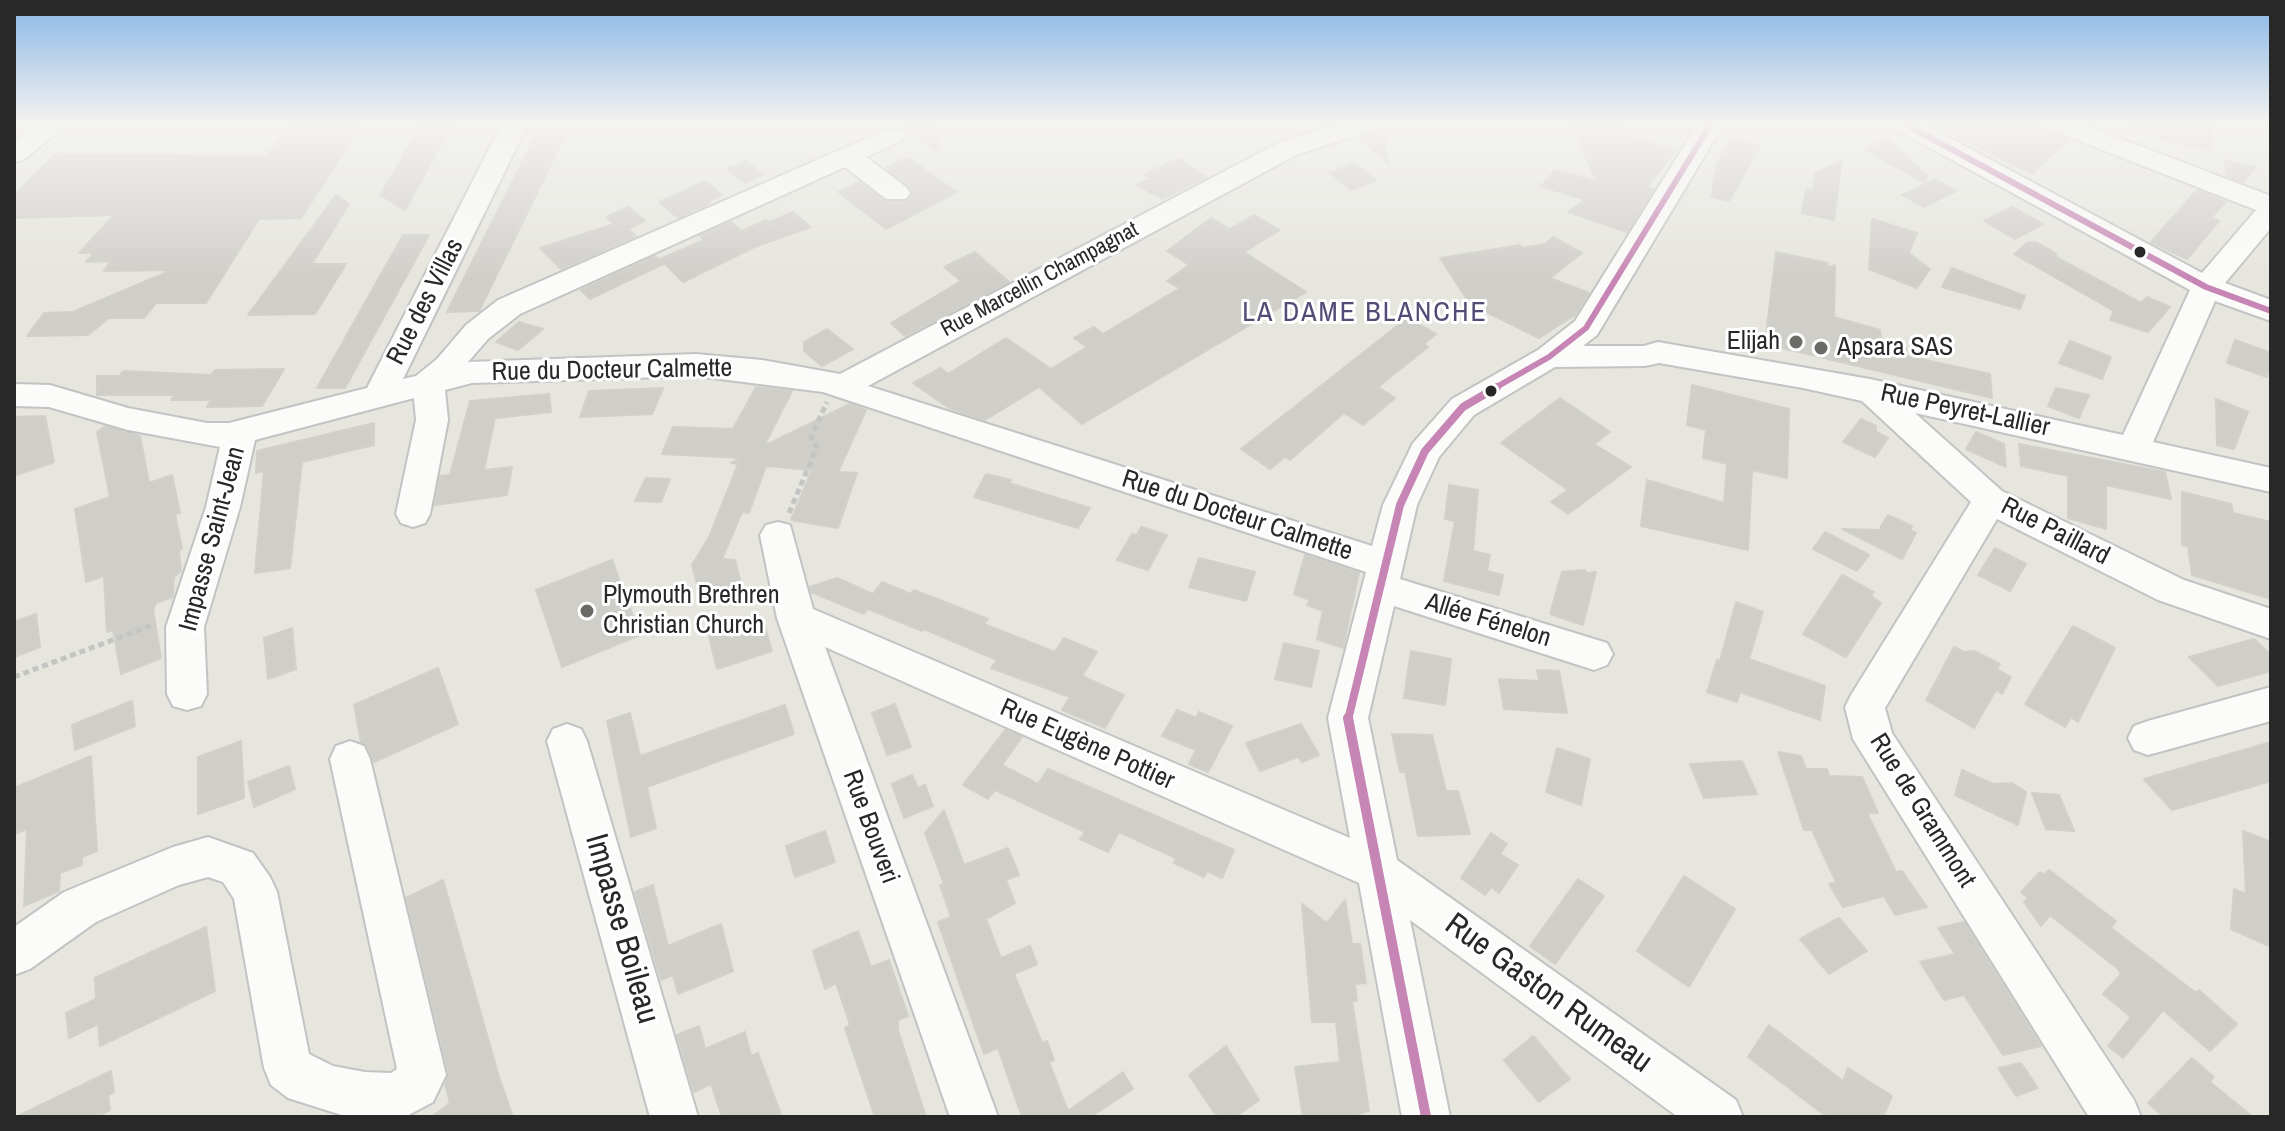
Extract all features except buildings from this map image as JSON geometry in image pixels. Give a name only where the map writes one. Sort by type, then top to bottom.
[{"type":"street","name":"Rue des Villas","points":[[379,396],[490,175]]},
{"type":"street","points":[[413,514],[432,420],[428,382],[448,366],[477,332],[509,307],[805,175]]},
{"type":"street","points":[[872,175],[896,193]]},
{"type":"street","name":"Rue Marcellin Champagnat","points":[[841,388],[1239,175]]},
{"type":"street","points":[[1426,1117],[1348,718],[1400,505],[1425,451],[1442,427],[1479,395],[1549,357],[1586,328],[1680,175]]},
{"type":"street","points":[[1999,175],[2206,287],[2271,311]]},
{"type":"street","points":[[2134,447],[2206,287],[2271,208],[2187,175]]},
{"type":"street","name":"Rue Peyret-Lallier","points":[[1586,328],[1646,342],[1658,352]]},
{"type":"street","name":"Rue Peyret-Lallier","points":[[1549,357],[1645,356],[1658,352],[1869,390],[2271,480]]},
{"type":"street","name":"Rue du Docteur Calmette","points":[[14,395],[50,396],[128,419],[192,432],[240,433],[472,372],[696,365],[762,371],[831,382],[1383,576]]},
{"type":"street","name":"Rue Paillard","points":[[1869,390],[1990,500],[2171,590],[2271,624]]},
{"type":"street","name":"Impasse Saint-Jean","points":[[187,694],[185,627],[223,507],[240,433]]},
{"type":"street","name":"Rue de Grammont","points":[[1990,500],[1865,707],[1873,739],[2117,1117]]},
{"type":"street","name":"Rue Bouveri","points":[[778,535],[796,618],[974,1117]]},
{"type":"street","name":"Allée Fénelon","points":[[1383,576],[1594,654]]},
{"type":"street","name":"Rue Eugène Pottier","points":[[796,618],[1378,871]]},
{"type":"street","points":[[2148,738],[2271,704]]},
{"type":"street","name":"Impasse Boileau","points":[[567,741],[674,1117]]},
{"type":"street","points":[[14,953],[80,907],[173,867],[208,857],[238,867],[255,892],[288,1068],[305,1081],[365,1096],[395,1097],[416,1085],[422,1075],[350,759]]},
{"type":"street","name":"Rue Gaston Rumeau","points":[[1378,871],[1719,1117]]},
{"type":"path","points":[[778,535],[817,447],[811,437],[827,400],[841,388]]},
{"type":"path","points":[[14,677],[191,611]]},
{"type":"transit line","points":[[1426,1117],[1348,718],[1400,505],[1425,451],[1463,407],[1549,357],[1586,328],[1680,175]]},
{"type":"transit line","points":[[1999,175],[2206,287],[2271,311]]},
{"type":"place","name":"Elijah","points":[[1796,342]]},
{"type":"place","name":"Apsara SAS","points":[[1821,348]]},
{"type":"place","name":"Plymouth Brethren Christian Church","points":[[587,611]]},
{"type":"district","name":"LA DAME BLANCHE","points":[[1365,313]]}]
